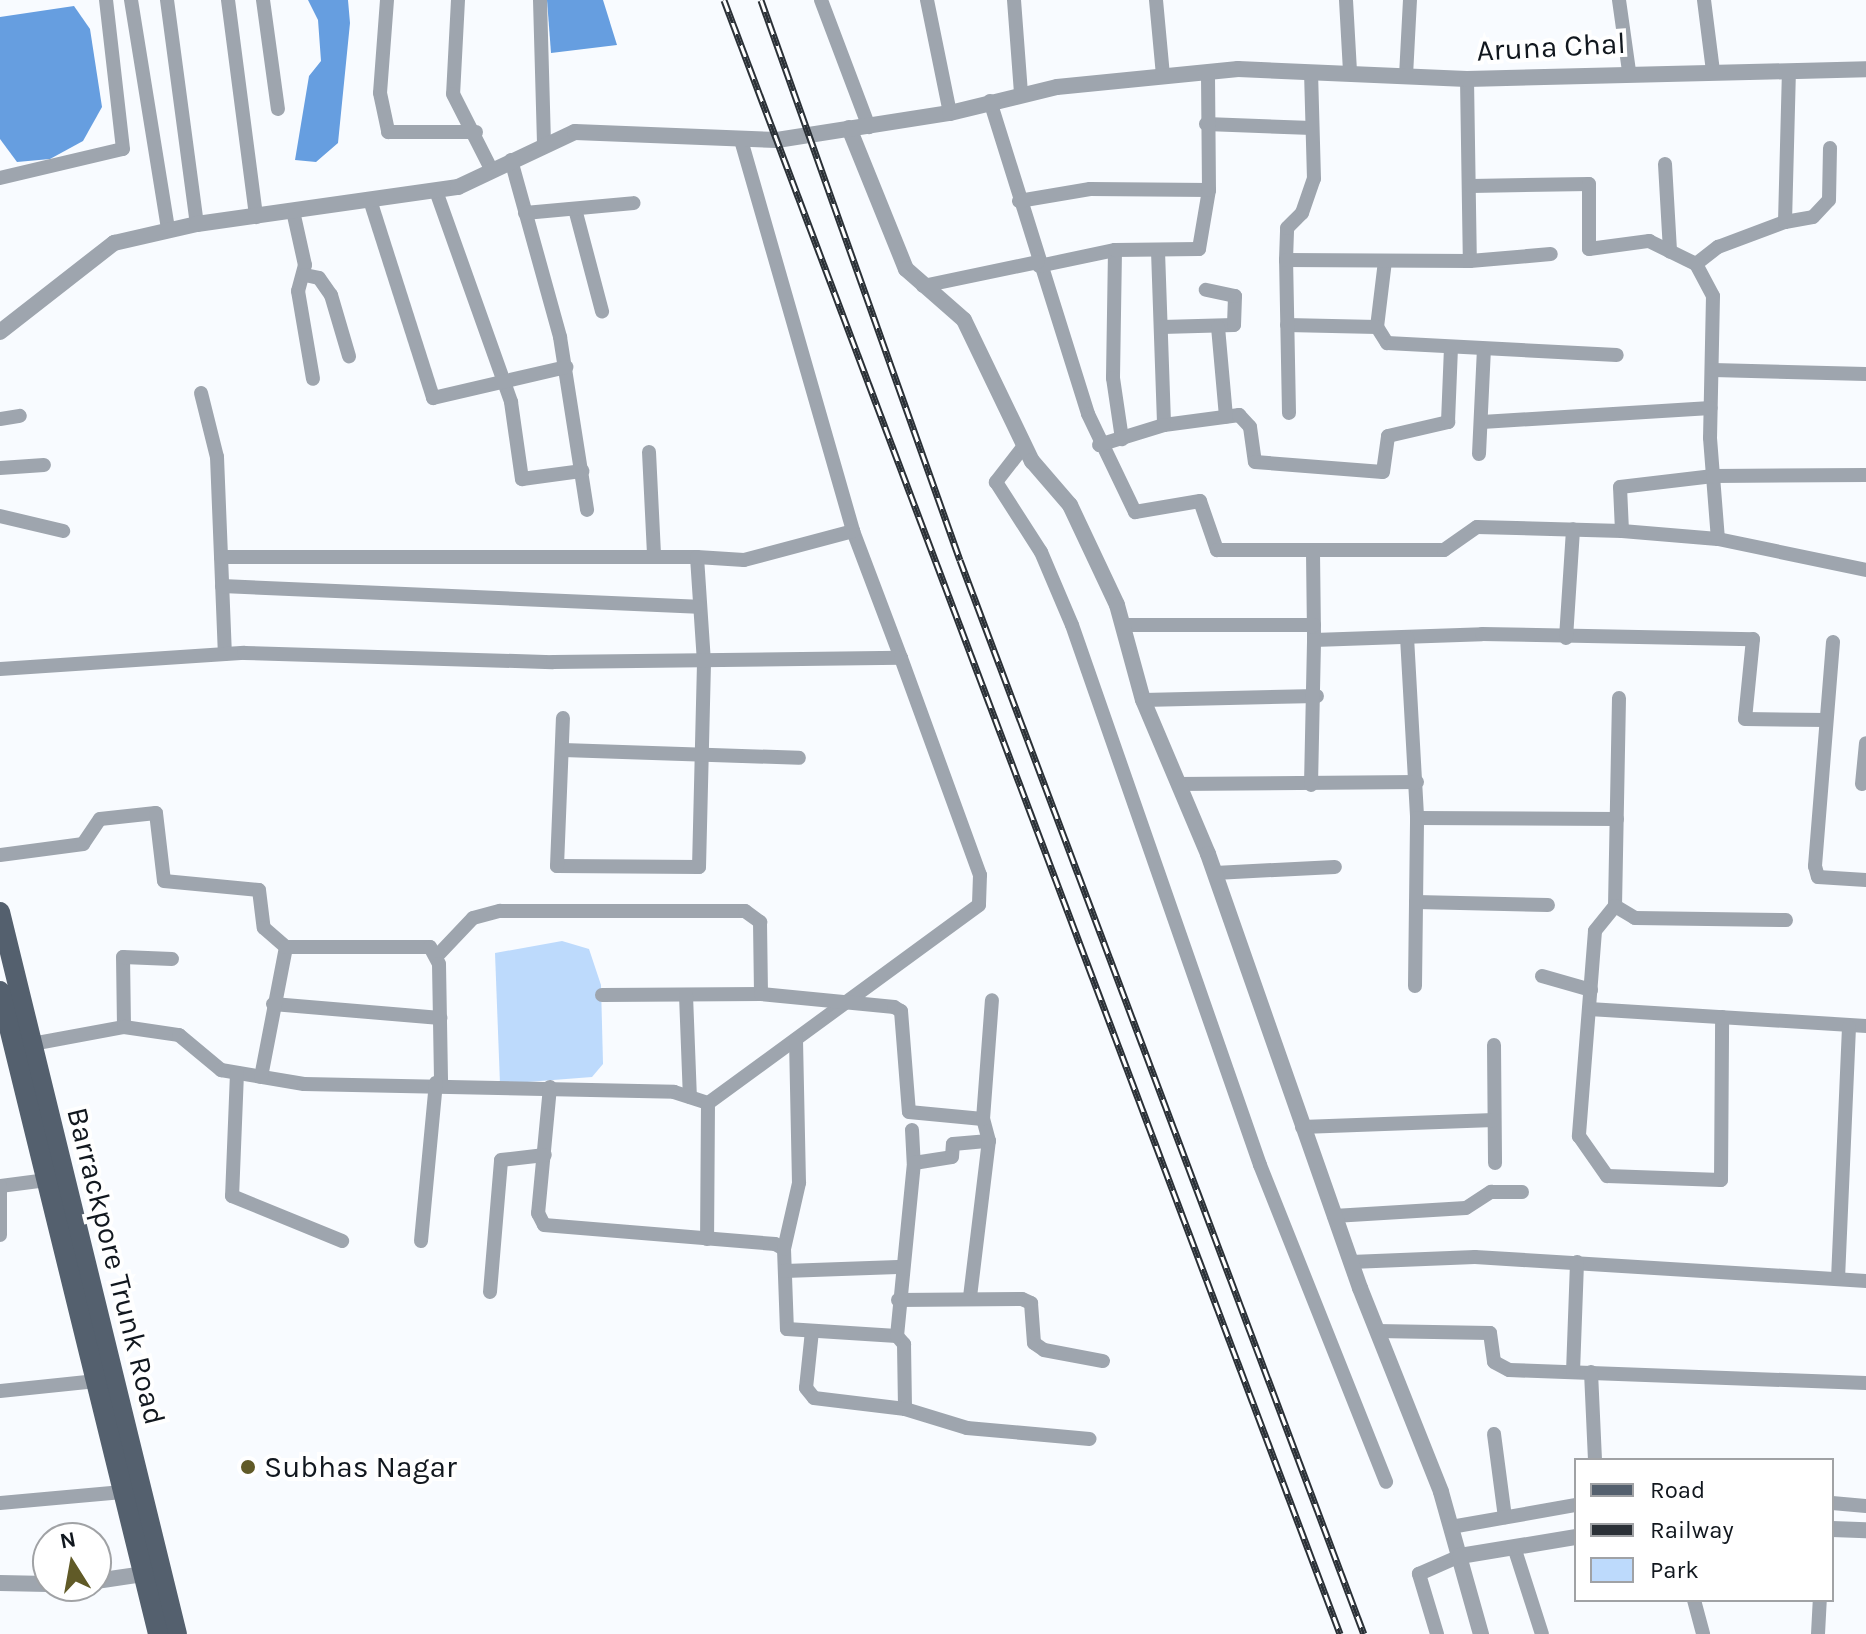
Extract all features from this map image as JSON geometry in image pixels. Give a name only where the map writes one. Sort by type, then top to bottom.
[{"type":"main road","name":"Barrackpore Trunk Road","points":[[0,912],[32,1044],[55,1179],[96,1381],[158,1634]]},
{"type":"main road","name":"Barrackpore Trunk Road","points":[[0,991],[55,1179],[177,1634]]},
{"type":"street","points":[[0,178],[123,149],[106,0]]},
{"type":"street","points":[[131,0],[168,229]]},
{"type":"street","points":[[167,0],[197,224]]},
{"type":"street","points":[[228,0],[256,217]]},
{"type":"street","points":[[263,0],[278,109]]},
{"type":"street","points":[[387,0],[380,93],[388,132],[476,132]]},
{"type":"street","points":[[458,0],[453,94],[476,132],[491,169]]},
{"type":"street","points":[[540,0],[544,143]]},
{"type":"street","points":[[821,0],[869,127]]},
{"type":"street","points":[[927,0],[950,113]]},
{"type":"street","points":[[1014,0],[1021,93]]},
{"type":"street","points":[[1156,0],[1163,75]]},
{"type":"street","points":[[1346,0],[1350,72]]},
{"type":"street","points":[[1406,76],[1410,0]]},
{"type":"street","points":[[1619,0],[1629,71]]},
{"type":"street","points":[[1704,0],[1713,71]]},
{"type":"street","name":"Aruna Chal","points":[[0,332],[114,243],[197,224],[436,191],[575,132],[741,140],[869,127],[950,113],[1021,93],[1238,69],[1467,79],[1629,71],[1866,69]]},
{"type":"street","points":[[1785,222],[1789,71]]},
{"type":"street","points":[[923,286],[1115,250],[1199,249],[1209,190],[1206,124],[1208,72]]},
{"type":"street","points":[[1289,413],[1287,228],[1302,213],[1314,179],[1311,72]]},
{"type":"street","points":[[1467,79],[1470,261]]},
{"type":"street","points":[[990,101],[1019,201],[1099,445],[1135,512],[1200,501],[1217,550],[1313,553],[1444,550],[1477,527],[1573,529],[1718,539],[1866,570]]},
{"type":"street","points":[[1206,124],[1312,128]]},
{"type":"street","points":[[849,128],[906,269],[964,320],[1024,446],[1075,515],[1123,625],[1143,700],[1215,873],[1334,1216],[1451,1527],[1481,1634]]},
{"type":"street","points":[[708,1103],[974,910],[982,896],[901,658],[853,531],[741,140]]},
{"type":"street","points":[[1696,264],[1718,247],[1785,222],[1813,217],[1829,200],[1830,148]]},
{"type":"street","points":[[511,160],[566,367],[587,510]]},
{"type":"street","points":[[1665,164],[1670,252]]},
{"type":"street","points":[[1471,186],[1589,184],[1589,249],[1649,241],[1696,264],[1713,296],[1711,408],[1718,539]]},
{"type":"street","points":[[1019,201],[1090,189],[1209,190]]},
{"type":"street","points":[[436,191],[505,385],[522,479],[582,471]]},
{"type":"street","points":[[370,200],[433,398],[505,385],[566,367]]},
{"type":"street","points":[[525,213],[634,203]]},
{"type":"street","points":[[575,209],[602,311]]},
{"type":"street","points":[[293,211],[305,275],[298,291],[313,379]]},
{"type":"street","points":[[1115,250],[1113,378],[1122,439]]},
{"type":"street","points":[[1158,251],[1164,425]]},
{"type":"street","points":[[1286,260],[1470,261],[1551,254]]},
{"type":"street","points":[[1385,261],[1377,327],[1387,343],[1617,355]]},
{"type":"street","points":[[305,275],[319,278],[331,295],[349,356]]},
{"type":"street","points":[[1162,327],[1234,325],[1238,305],[1235,296],[1206,290]]},
{"type":"street","points":[[1287,325],[1377,327]]},
{"type":"street","points":[[1218,327],[1226,417]]},
{"type":"street","points":[[1099,445],[1164,425],[1239,415],[1250,427],[1255,462],[1383,472],[1388,436],[1448,422],[1451,347]]},
{"type":"street","points":[[1479,454],[1484,349]]},
{"type":"street","points":[[1713,370],[1866,374]]},
{"type":"street","points":[[201,393],[217,457],[225,654]]},
{"type":"street","points":[[1482,422],[1711,408]]},
{"type":"street","points":[[0,419],[20,416]]},
{"type":"street","points":[[1024,446],[996,482],[1041,552],[1072,625],[1260,1165],[1386,1482]]},
{"type":"street","points":[[649,452],[654,556]]},
{"type":"street","points":[[0,468],[44,465]]},
{"type":"street","points":[[1622,531],[1620,487],[1713,476],[1866,475]]},
{"type":"street","points":[[0,516],[63,531]]},
{"type":"street","points":[[1566,638],[1573,529]]},
{"type":"street","points":[[221,557],[654,556],[744,560],[853,531]]},
{"type":"street","points":[[1311,785],[1317,696],[1313,553]]},
{"type":"street","points":[[563,718],[557,866],[699,867],[699,753],[704,663],[697,557]]},
{"type":"street","points":[[222,586],[698,607]]},
{"type":"street","points":[[1123,625],[1407,637],[1753,639],[1745,719],[1826,720]]},
{"type":"street","points":[[1407,637],[1417,782],[1415,986]]},
{"type":"street","points":[[1833,642],[1815,866],[1818,877],[1866,880]]},
{"type":"street","points":[[0,669],[225,654],[704,663],[901,658]]},
{"type":"street","points":[[1143,700],[1317,696]]},
{"type":"street","points":[[1619,698],[1615,906],[1597,921],[1579,1136],[1607,1176],[1721,1180],[1722,1017]]},
{"type":"street","points":[[1862,784],[1866,743]]},
{"type":"street","points":[[563,750],[799,758]]},
{"type":"street","points":[[1178,784],[1417,782]]},
{"type":"street","points":[[0,855],[83,844],[100,819],[156,813],[164,881],[259,890],[264,928],[286,947],[430,947],[437,956],[440,1018],[438,1083],[421,1241]]},
{"type":"street","points":[[1417,818],[1617,819]]},
{"type":"street","points":[[1215,873],[1335,867]]},
{"type":"street","points":[[1416,902],[1548,905]]},
{"type":"street","points":[[1615,906],[1635,918],[1786,920]]},
{"type":"street","points":[[437,956],[473,918],[500,911],[745,911],[760,922],[761,994]]},
{"type":"street","points":[[261,1077],[286,947]]},
{"type":"street","points":[[124,1027],[123,957],[172,959]]},
{"type":"street","points":[[1542,976],[1591,990]]},
{"type":"street","points":[[602,995],[761,994],[845,1001],[901,1011],[906,1103],[914,1118],[983,1119]]},
{"type":"street","points":[[686,995],[690,1097]]},
{"type":"street","points":[[970,1297],[989,1141],[983,1119],[992,1000]]},
{"type":"street","points":[[273,1004],[440,1018]]},
{"type":"street","points":[[1589,1009],[1866,1026]]},
{"type":"street","points":[[32,1044],[124,1027],[179,1035],[221,1070],[304,1084],[438,1083],[550,1087],[690,1097],[708,1103]]},
{"type":"street","points":[[1838,1279],[1849,1027]]},
{"type":"street","points":[[796,1040],[799,1183],[784,1249],[782,1319],[787,1329],[897,1336]]},
{"type":"street","points":[[1494,1045],[1495,1163]]},
{"type":"street","points":[[237,1073],[232,1196],[342,1241]]},
{"type":"street","points":[[550,1087],[538,1213],[544,1225],[784,1249]]},
{"type":"street","points":[[707,1239],[708,1103]]},
{"type":"street","points":[[1302,1127],[1494,1120]]},
{"type":"street","points":[[905,1409],[904,1344],[897,1336],[898,1267],[914,1163],[912,1130]]},
{"type":"street","points":[[914,1163],[952,1157],[953,1144],[989,1141]]},
{"type":"street","points":[[490,1292],[501,1160],[545,1155]]},
{"type":"street","points":[[0,1235],[0,1186],[55,1179]]},
{"type":"street","points":[[1334,1216],[1466,1208],[1491,1192],[1522,1192]]},
{"type":"street","points":[[1351,1262],[1400,1255],[1577,1262],[1866,1281]]},
{"type":"street","points":[[1573,1372],[1577,1262]]},
{"type":"street","points":[[785,1271],[898,1267]]},
{"type":"street","points":[[898,1300],[970,1297],[1022,1299],[1031,1303],[1034,1343],[1044,1350],[1103,1361]]},
{"type":"street","points":[[812,1331],[808,1393],[905,1409],[967,1428],[1090,1439]]},
{"type":"street","points":[[1377,1331],[1490,1333],[1500,1369],[1866,1383]]},
{"type":"street","points":[[1591,1372],[1595,1458]]},
{"type":"street","points":[[0,1391],[96,1381]]},
{"type":"street","points":[[1494,1434],[1505,1517]]},
{"type":"street","points":[[0,1503],[123,1492]]},
{"type":"street","points":[[1834,1503],[1866,1506]]},
{"type":"street","points":[[1451,1527],[1574,1505]]},
{"type":"street","points":[[1834,1529],[1866,1530]]},
{"type":"street","points":[[1437,1634],[1419,1574],[1460,1556],[1574,1537]]},
{"type":"street","points":[[1514,1547],[1542,1634]]},
{"type":"street","points":[[112,1579],[144,1574]]},
{"type":"street","points":[[0,1583],[32,1584]]},
{"type":"street","points":[[1695,1602],[1703,1634]]},
{"type":"street","points":[[1818,1634],[1820,1602]]},
{"type":"green space","points":[[562,941],[589,949],[601,985],[603,1064],[592,1077],[500,1084],[495,953]]},
{"type":"water","points":[[308,0],[348,0],[350,23],[338,143],[316,162],[295,160],[309,76],[321,61],[318,20]]},
{"type":"water","points":[[547,0],[603,0],[617,45],[551,53]]},
{"type":"water","points":[[74,6],[90,29],[102,107],[83,141],[50,159],[17,162],[0,139],[0,17]]},
{"type":"railway","points":[[724,0],[1340,1634]]},
{"type":"railway","points":[[761,0],[960,560],[1364,1634]]},
{"type":"place","name":"Subhas Nagar","points":[[248,1467]]}]
